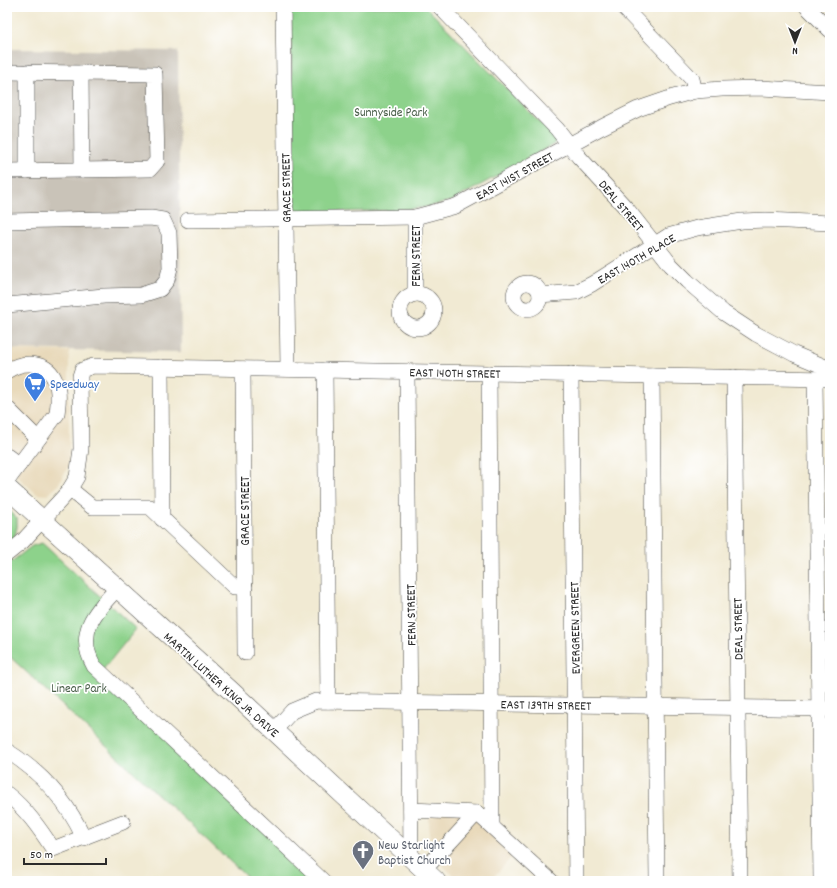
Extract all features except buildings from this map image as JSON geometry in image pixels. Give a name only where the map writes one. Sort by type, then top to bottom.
[{"type":"main road","name":"MARTIN LUTHER KING JR. DRIVE","points":[[7,488],[424,870]]},
{"type":"street","name":"GRACE STREET","points":[[283,7],[288,369]]},
{"type":"street","name":"DEAL STREET","points":[[440,7],[570,144],[687,281],[724,313],[775,345],[830,369]]},
{"type":"street","points":[[623,7],[692,79],[695,91]]},
{"type":"street","points":[[808,7],[830,30]]},
{"type":"street","points":[[7,72],[155,74],[157,122],[157,161],[150,169],[7,171]]},
{"type":"street","points":[[27,72],[27,170]]},
{"type":"street","points":[[81,73],[82,170]]},
{"type":"street","name":"EAST 141ST STREET","points":[[188,220],[415,217],[456,206],[638,109],[695,91],[761,88],[830,92]]},
{"type":"street","name":"FERN STREET","points":[[415,217],[415,294]]},
{"type":"street","points":[[7,221],[151,218],[163,220],[168,233],[170,268],[167,280],[160,289],[141,295],[104,296],[7,305]]},
{"type":"street","name":"EAST 140TH PLACE","points":[[540,295],[576,292],[592,284],[674,234],[720,224],[766,220],[830,223]]},
{"type":"street","points":[[7,371],[14,366],[31,363],[40,365],[53,376],[57,385],[58,404],[57,414],[7,481]]},
{"type":"street","name":"EAST 140TH STREET","points":[[70,489],[77,477],[80,459],[82,370],[93,366],[830,379]]},
{"type":"street","points":[[161,367],[162,519]]},
{"type":"street","name":"GRACE STREET","points":[[244,369],[245,653]]},
{"type":"street","points":[[325,370],[328,701]]},
{"type":"street","name":"FERN STREET","points":[[407,372],[411,810],[424,870]]},
{"type":"street","points":[[489,373],[492,826]]},
{"type":"street","name":"EVERGREEN STREET","points":[[571,374],[576,881]]},
{"type":"street","points":[[652,376],[657,881]]},
{"type":"street","name":"DEAL STREET","points":[[734,377],[740,881]]},
{"type":"street","points":[[815,379],[825,709],[821,881]]},
{"type":"street","points":[[7,408],[38,439]]},
{"type":"street","points":[[7,456],[19,465]]},
{"type":"street","points":[[7,554],[18,546],[70,489],[92,507],[150,507],[235,587],[245,587]]},
{"type":"street","points":[[117,588],[94,614],[87,632],[86,647],[88,657],[94,666],[323,881]]},
{"type":"street","name":"EAST 139TH STREET","points":[[274,731],[292,711],[316,700],[825,709]]},
{"type":"street","points":[[7,750],[37,771],[47,782],[74,816],[84,838]]},
{"type":"street","points":[[7,794],[16,801],[40,829],[53,849],[123,822]]},
{"type":"street","points":[[411,810],[477,812],[552,881]]},
{"type":"street","points":[[424,870],[477,812]]},
{"type":"shaded area","points":[[7,49],[178,51],[181,352],[7,349]]},
{"type":"shaded area","points":[[7,349],[69,351],[69,465],[58,485],[48,495],[37,494],[7,468]]},
{"type":"shaded area","points":[[429,810],[477,813],[518,850],[490,881],[459,881],[430,854]]},
{"type":"green space","name":"Sunnyside Park","points":[[291,7],[426,7],[556,139],[554,144],[452,201],[426,207],[400,210],[302,213],[293,205]]},
{"type":"green space","points":[[7,508],[17,518],[17,527],[14,540],[7,544]]},
{"type":"green space","name":"Linear Park","points":[[42,543],[136,629],[101,672],[323,881],[251,881],[7,654],[7,565],[32,546]]},
{"type":"place","name":"Speedway","points":[[35,402]]},
{"type":"place","name":"New Starlight Baptist Church","points":[[363,870]]}]
